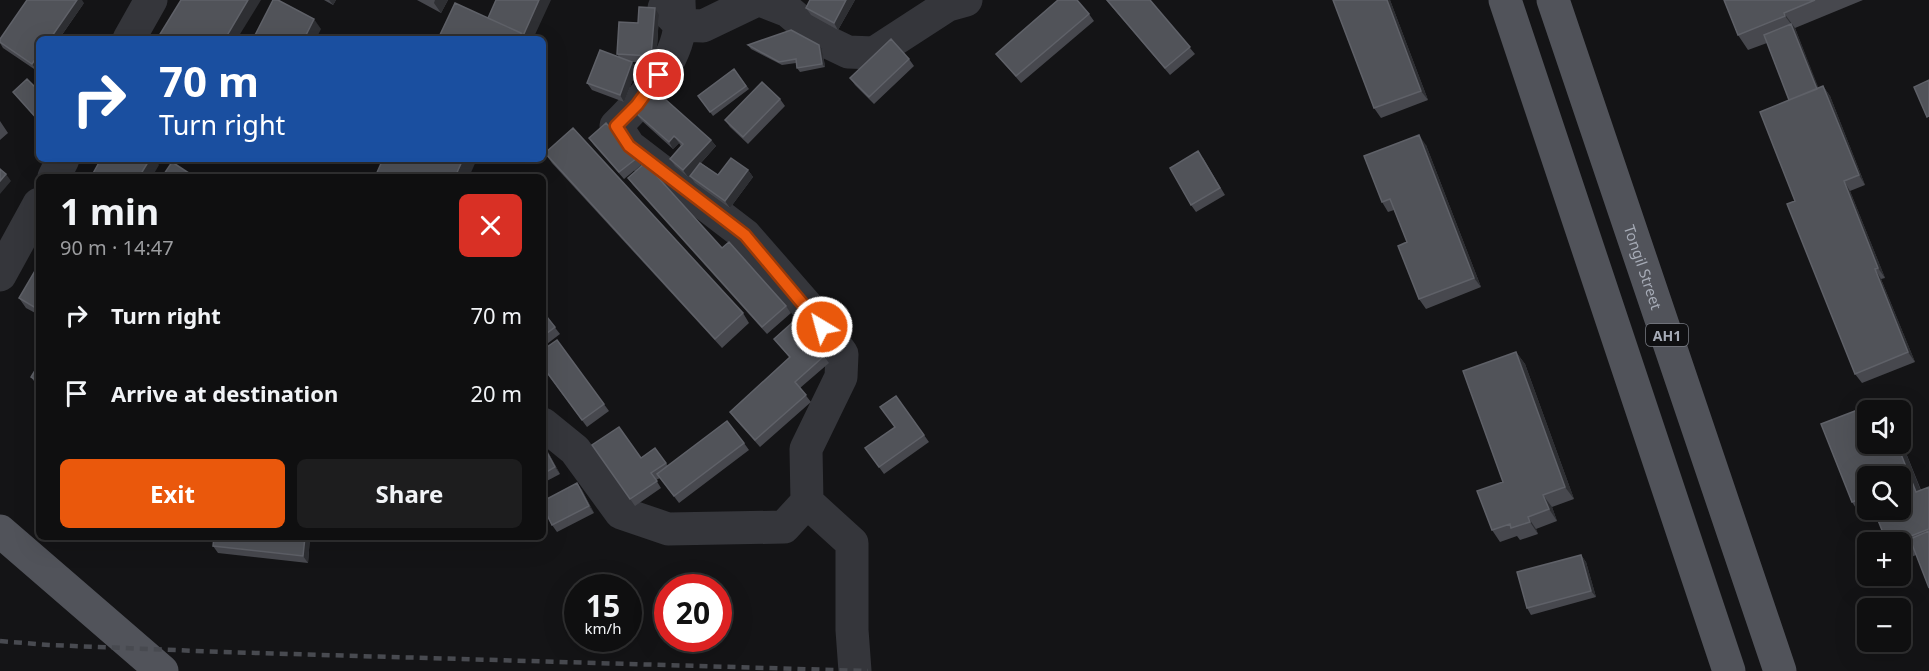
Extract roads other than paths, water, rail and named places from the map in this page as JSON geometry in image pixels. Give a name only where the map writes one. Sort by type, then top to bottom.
[{"type":"main road","points":[[1505,0],[1729,671]]},
{"type":"main road","name":"Tongil Street","points":[[1553,0],[1780,671]]},
{"type":"main road","points":[[0,531],[157,666]]},
{"type":"street","points":[[131,36],[151,0]]},
{"type":"street","points":[[656,0],[703,26],[759,0],[788,11],[821,39],[848,52],[874,53],[948,5],[966,0]]},
{"type":"street","points":[[546,426],[575,450],[621,513],[668,529],[784,527],[807,502],[806,449],[841,377],[842,354],[813,313],[745,235],[629,146],[616,126],[637,105],[670,60],[679,13]]},
{"type":"street","points":[[0,275],[36,209]]},
{"type":"street","points":[[807,502],[852,543],[852,630],[855,671]]},
{"type":"railway","points":[[0,641],[223,652],[868,671]]}]
